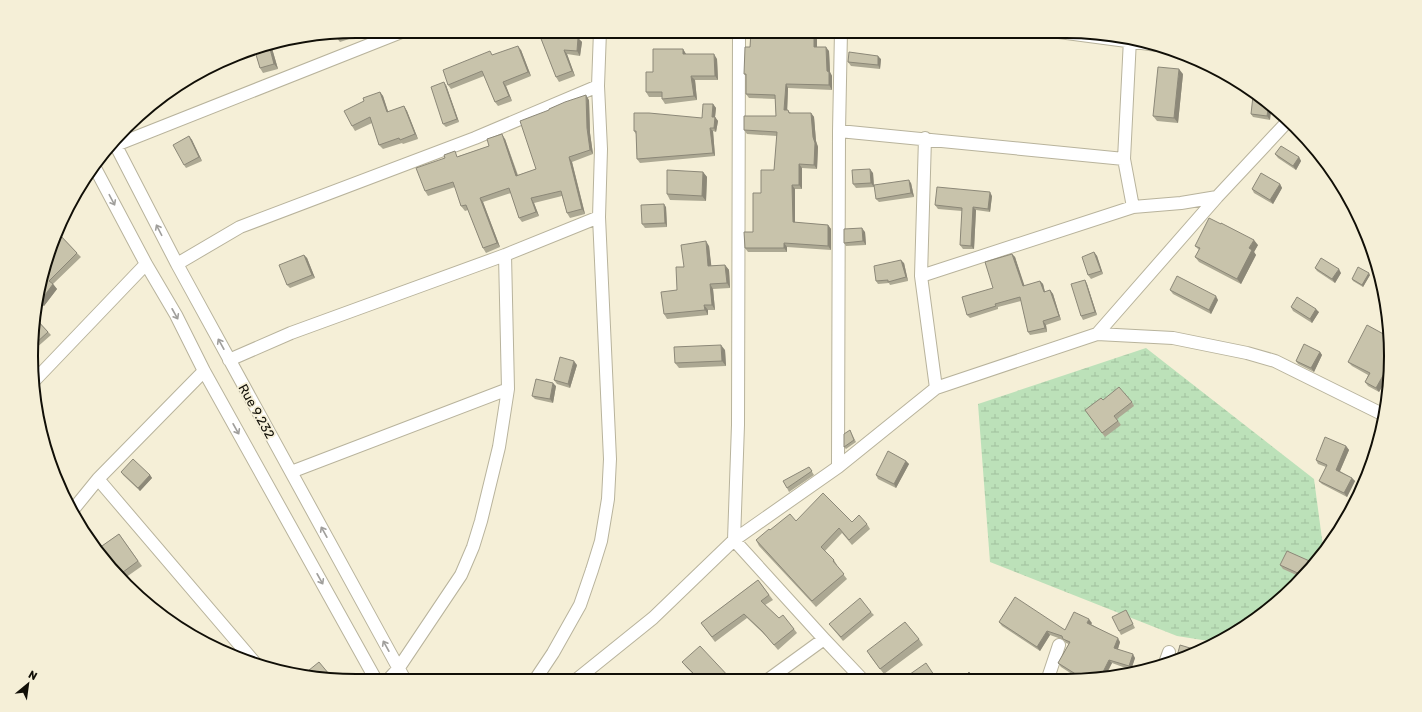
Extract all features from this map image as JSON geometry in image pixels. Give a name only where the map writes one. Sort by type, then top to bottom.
[{"type":"street","points":[[123,140],[386,38]]},
{"type":"street","points":[[539,674],[553,653],[580,605],[601,541],[608,499],[610,459],[599,217],[601,149],[598,86],[600,38]]},
{"type":"street","points":[[739,38],[738,425],[734,540],[857,674]]},
{"type":"street","points":[[838,467],[839,131],[841,38]]},
{"type":"street","points":[[1130,44],[1124,159],[1133,207]]},
{"type":"street","points":[[177,264],[240,227],[475,138],[598,86]]},
{"type":"street","points":[[1097,334],[1217,197],[1284,125]]},
{"type":"street","points":[[839,131],[925,138],[1124,159]]},
{"type":"street","points":[[925,138],[922,276],[936,388]]},
{"type":"street","name":"Rue 9.232","points":[[117,146],[177,264],[401,674]]},
{"type":"street","name":"Rue 9.232","points":[[97,172],[146,264],[176,315],[204,371],[373,674]]},
{"type":"street","points":[[922,276],[1133,207],[1182,203],[1217,197]]},
{"type":"street","points":[[229,360],[291,333],[505,255],[599,217]]},
{"type":"street","points":[[393,674],[462,575],[481,521],[499,447],[508,389],[505,255]]},
{"type":"street","points":[[39,376],[146,264]]},
{"type":"street","points":[[584,674],[653,618],[734,540],[838,467],[936,388],[1097,334],[1173,338],[1247,353],[1275,361],[1379,412]]},
{"type":"street","points":[[76,506],[98,479],[204,371]]},
{"type":"street","points":[[291,472],[508,389]]},
{"type":"street","points":[[98,479],[248,655]]},
{"type":"street","points":[[776,674],[824,639]]},
{"type":"street","points":[[1049,674],[1059,645]]},
{"type":"green space","points":[[1146,348],[1314,479],[1323,543],[1305,566],[1276,595],[1243,620],[1207,641],[1177,636],[990,562],[978,404]]},
{"type":"building","points":[[541,38],[578,38],[577,51],[564,50],[572,71],[556,77]]},
{"type":"building","points":[[751,38],[814,38],[814,47],[826,47],[829,85],[786,84],[784,110],[788,110],[789,113],[811,113],[815,143],[814,165],[799,164],[799,185],[792,185],[793,222],[828,225],[828,246],[784,243],[784,248],[745,248],[744,232],[753,232],[753,193],[761,193],[761,170],[774,170],[777,132],[744,130],[744,116],[776,116],[775,95],[746,94],[746,74],[744,74],[745,47],[750,47]]},
{"type":"building","points":[[518,46],[528,72],[503,82],[509,96],[495,102],[482,71],[448,85],[443,70],[490,51],[492,55]]},
{"type":"building","points":[[653,49],[683,49],[683,54],[714,54],[715,76],[691,76],[694,96],[662,99],[662,92],[646,92],[646,72],[653,72]]},
{"type":"building","points":[[270,50],[274,64],[260,68],[256,54]]},
{"type":"building","points":[[849,52],[878,56],[878,65],[848,62]]},
{"type":"building","points":[[1158,67],[1179,69],[1174,118],[1153,116]]},
{"type":"building","points":[[444,82],[457,119],[443,124],[431,87]]},
{"type":"building","points":[[380,92],[387,112],[404,106],[415,134],[400,140],[399,138],[379,145],[370,117],[352,126],[344,111],[364,101],[363,98]]},
{"type":"building","points":[[586,95],[587,128],[590,150],[569,157],[582,209],[567,213],[561,191],[531,198],[536,212],[519,218],[509,188],[480,198],[497,243],[483,248],[466,205],[461,206],[453,182],[425,191],[416,168],[445,158],[444,155],[455,151],[457,157],[489,146],[487,139],[502,134],[516,176],[536,169],[520,121]]},
{"type":"building","points":[[1253,99],[1268,110],[1267,116],[1251,114]]},
{"type":"building","points":[[703,104],[713,104],[712,117],[715,117],[714,128],[710,128],[713,153],[637,159],[634,113],[702,118]]},
{"type":"building","points":[[189,136],[199,157],[184,165],[173,145]]},
{"type":"building","points":[[1281,146],[1299,157],[1293,166],[1275,154]]},
{"type":"building","points":[[870,169],[871,183],[853,184],[852,170]]},
{"type":"building","points":[[667,170],[703,172],[702,196],[667,194]]},
{"type":"building","points":[[1261,173],[1280,184],[1270,200],[1252,189]]},
{"type":"building","points":[[909,180],[911,193],[876,199],[874,185]]},
{"type":"building","points":[[937,187],[990,192],[988,209],[973,207],[971,246],[960,245],[962,208],[935,205]]},
{"type":"building","points":[[664,204],[665,223],[642,224],[641,205]]},
{"type":"building","points":[[1209,218],[1254,240],[1249,248],[1252,250],[1237,279],[1195,257],[1200,248],[1195,246]]},
{"type":"building","points":[[862,228],[863,241],[844,243],[844,229]]},
{"type":"building","points":[[61,236],[77,253],[49,281],[53,284],[44,297]]},
{"type":"building","points":[[706,241],[708,266],[725,265],[727,283],[710,284],[712,305],[704,305],[705,310],[664,314],[661,292],[677,290],[676,267],[684,267],[681,245]]},
{"type":"building","points":[[1094,252],[1101,271],[1088,275],[1082,257]]},
{"type":"building","points":[[1012,254],[1023,286],[1040,281],[1044,292],[1050,290],[1059,316],[1043,321],[1045,328],[1028,332],[1020,297],[995,304],[996,306],[967,315],[962,297],[993,288],[985,262]]},
{"type":"building","points":[[304,255],[312,275],[287,285],[279,265]]},
{"type":"building","points":[[1321,258],[1339,269],[1332,279],[1315,268]]},
{"type":"building","points":[[901,260],[906,277],[888,282],[888,280],[876,281],[874,266]]},
{"type":"building","points":[[1358,267],[1369,273],[1362,285],[1352,279]]},
{"type":"building","points":[[1177,276],[1216,296],[1209,310],[1170,290]]},
{"type":"building","points":[[1085,280],[1095,312],[1081,316],[1071,284]]},
{"type":"building","points":[[1297,297],[1316,309],[1310,319],[1291,307]]},
{"type":"building","points":[[40,323],[48,332],[39,340]]},
{"type":"building","points":[[1367,325],[1383,334],[1383,375],[1376,388],[1365,382],[1370,373],[1348,362]]},
{"type":"building","points":[[1304,344],[1320,352],[1311,368],[1296,361]]},
{"type":"building","points":[[721,345],[722,361],[675,363],[674,347]]},
{"type":"building","points":[[560,357],[574,361],[568,384],[554,380]]},
{"type":"building","points":[[536,379],[553,383],[550,399],[532,396]]},
{"type":"building","points":[[1119,387],[1132,402],[1114,416],[1118,421],[1102,433],[1085,410],[1101,398],[1103,400]]},
{"type":"building","points":[[850,430],[854,440],[844,447],[844,434]]},
{"type":"building","points":[[1325,437],[1346,446],[1336,470],[1352,478],[1344,493],[1319,481],[1327,465],[1316,460]]},
{"type":"building","points":[[888,451],[906,461],[894,484],[876,475]]},
{"type":"building","points":[[133,459],[150,475],[138,488],[121,472]]},
{"type":"building","points":[[809,467],[812,471],[787,488],[783,481]]},
{"type":"building","points":[[823,493],[852,522],[859,515],[867,524],[849,540],[839,528],[821,547],[834,560],[833,561],[844,574],[812,601],[756,540],[790,514],[796,521]]},
{"type":"building","points":[[119,534],[138,561],[123,572],[101,546]]},
{"type":"building","points":[[1287,551],[1309,561],[1298,573],[1280,565]]},
{"type":"building","points":[[758,580],[769,595],[761,601],[779,618],[783,615],[794,629],[774,645],[744,614],[712,637],[701,623]]},
{"type":"building","points":[[1015,597],[1065,630],[1074,612],[1089,619],[1087,623],[1118,638],[1114,648],[1133,654],[1129,666],[1109,660],[1103,671],[1075,674],[1058,663],[1070,642],[1063,639],[1062,636],[1047,631],[1037,647],[999,622]]},
{"type":"building","points":[[860,598],[871,612],[841,637],[829,624]]},
{"type":"building","points":[[1126,610],[1133,624],[1119,631],[1112,617]]},
{"type":"building","points":[[905,622],[919,639],[880,669],[867,651]]},
{"type":"building","points":[[1180,645],[1191,648],[1188,650],[1178,654]]},
{"type":"building","points":[[700,646],[726,674],[694,674],[682,662]]},
{"type":"building","points":[[319,662],[328,672],[314,671],[309,670]]},
{"type":"building","points":[[926,663],[933,674],[910,674]]}]
